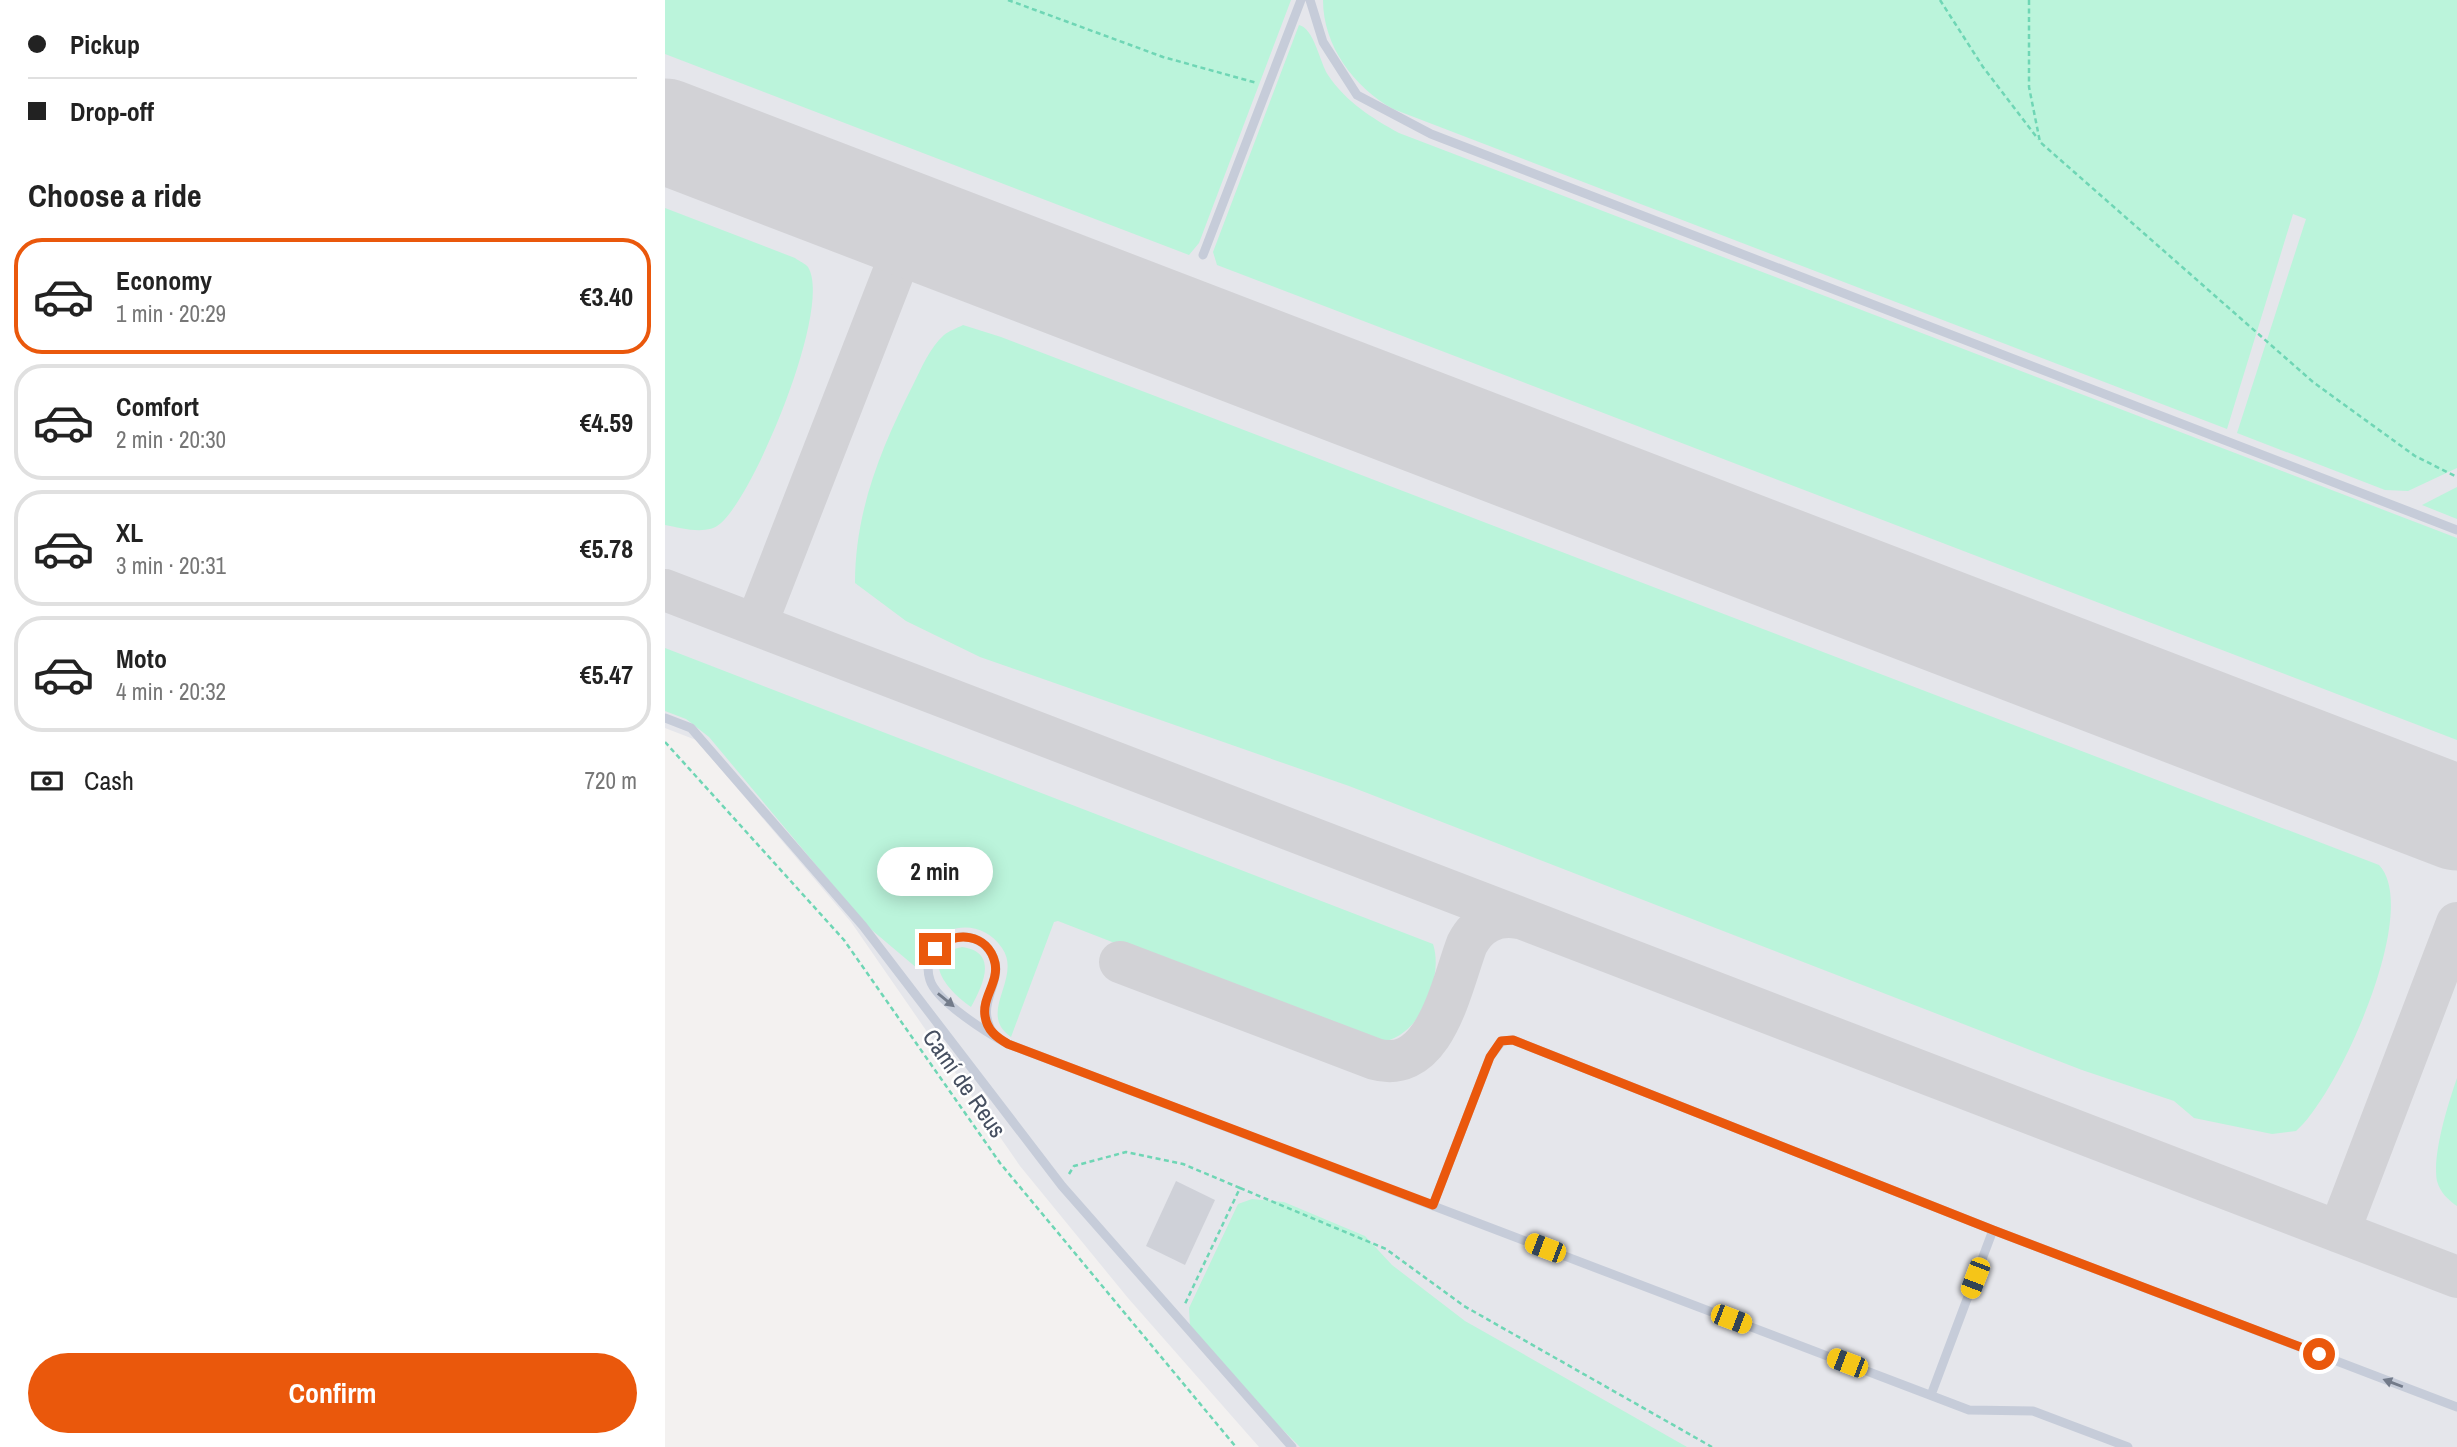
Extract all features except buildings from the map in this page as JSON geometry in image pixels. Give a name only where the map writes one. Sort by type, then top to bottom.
[{"type":"lane","points":[[1203,255],[1301,0]]},
{"type":"lane","points":[[1310,0],[1323,42],[1357,94],[1431,134],[2457,530]]},
{"type":"lane","points":[[665,718],[691,728],[863,926],[1062,1186],[1292,1447]]},
{"type":"lane","points":[[995,1036],[988,1026],[984,1009],[995,979],[994,958],[981,942],[972,937],[951,937],[935,949],[929,959],[930,981],[943,999],[995,1036],[1969,1410],[2033,1411],[2128,1447]]},
{"type":"lane","points":[[1433,1205],[1490,1057],[1501,1041],[1513,1040],[1993,1230],[2457,1407]]},
{"type":"lane","points":[[1931,1395],[1993,1230]]},
{"type":"path","points":[[1008,0],[1163,57],[1268,87]]},
{"type":"path","points":[[1940,0],[1983,67],[2040,142],[2313,382],[2415,456],[2457,477]]},
{"type":"path","points":[[2029,0],[2029,87],[2040,142]]},
{"type":"path","name":"Camí de Reus","points":[[665,742],[844,940],[1000,1163],[1236,1447]]},
{"type":"path","points":[[1062,1186],[1074,1166],[1126,1152],[1183,1164],[1385,1249],[1464,1306],[1712,1447]]},
{"type":"path","points":[[1179,1319],[1240,1188]]},
{"type":"shaded area","points":[[665,0],[2457,0],[2457,1447],[1259,1447],[1128,1298],[1020,1166],[851,922],[696,740],[665,728]]},
{"type":"green space","points":[[665,0],[1291,0],[1199,243],[1189,255],[665,54]]},
{"type":"green space","points":[[1323,0],[2457,0],[2457,468],[2408,491],[2385,490],[2237,433],[2306,219],[2293,214],[2227,429],[1393,109],[1366,89],[1343,64],[1328,33]]},
{"type":"green space","points":[[1299,25],[1309,32],[1325,70],[1335,85],[1369,115],[1399,133],[2457,538],[2457,740],[1217,265],[1213,252]]},
{"type":"green space","points":[[665,208],[795,258],[808,267],[813,288],[810,320],[800,358],[770,439],[736,505],[721,523],[702,530],[665,525]]},
{"type":"green space","points":[[963,325],[1001,337],[2379,865],[2390,888],[2390,920],[2383,959],[2352,1043],[2333,1081],[2296,1131],[2272,1134],[2194,1118],[2174,1101],[2082,1070],[1349,786],[980,657],[906,621],[855,583],[856,556],[865,505],[881,456],[930,352],[946,334]]},
{"type":"green space","points":[[2457,487],[2457,519],[2422,505]]},
{"type":"green space","points":[[665,648],[1433,944],[1435,975],[1423,1009],[1401,1034],[1386,1041],[1370,1042],[1058,921],[1054,922],[1011,1037],[1001,1028],[998,1017],[998,1006],[1007,971],[1007,959],[1002,948],[979,930],[953,929],[930,943],[922,955],[918,969],[867,926],[709,737],[686,719],[665,711]]},
{"type":"green space","points":[[962,947],[974,950],[981,955],[984,962],[983,980],[971,1007],[946,984],[939,966],[941,958],[948,952]]},
{"type":"green space","points":[[2457,1078],[2457,1206],[2440,1189],[2436,1170],[2442,1130]]},
{"type":"green space","points":[[1252,1199],[1284,1202],[1365,1236],[1392,1265],[1465,1321],[1687,1447],[1300,1447],[1207,1354],[1190,1326],[1189,1308],[1238,1204]]},
{"type":"taxiway","points":[[756,625],[912,225]]},
{"type":"taxiway","points":[[665,590],[2457,1277]]},
{"type":"taxiway","points":[[1120,962],[1375,1059],[1396,1061],[1412,1054],[1426,1041],[1437,1024],[1471,937],[1482,925],[1495,919],[1519,918]]},
{"type":"taxiway","points":[[2339,1232],[2457,923]]},
{"type":"runway","points":[[665,131],[2457,818]]},
{"type":"route","points":[[935,949],[951,937],[961,936],[972,937],[989,949],[996,968],[995,979],[984,1009],[985,1017],[995,1036],[1008,1044],[1433,1205],[1494,1048],[1501,1041],[1513,1040],[1993,1230],[2319,1354]]}]
